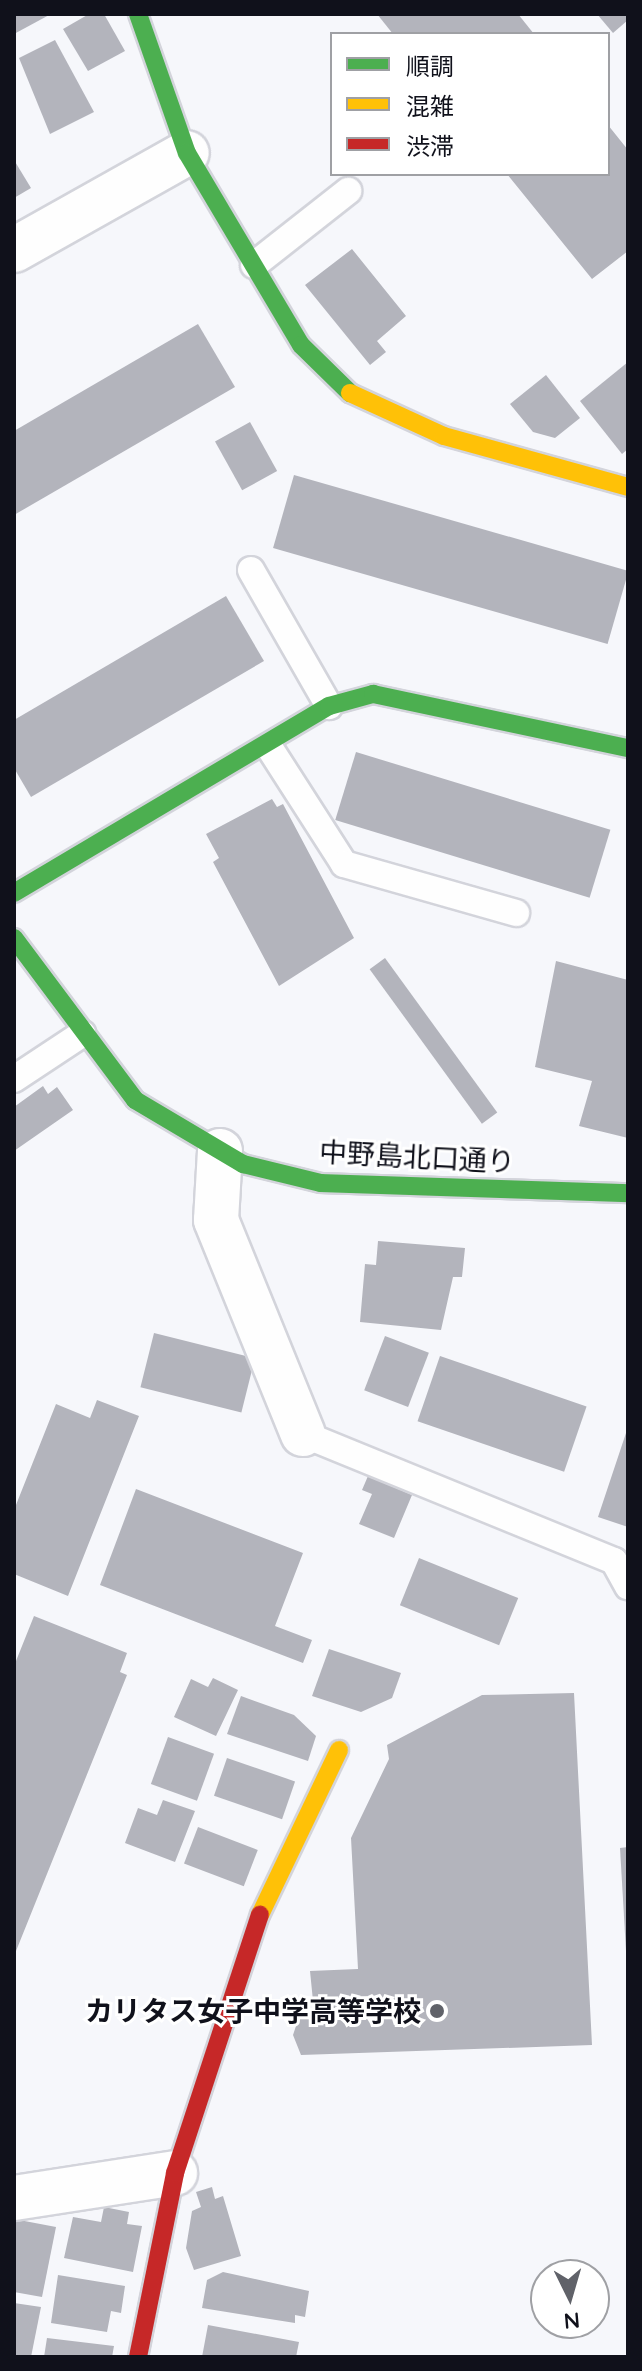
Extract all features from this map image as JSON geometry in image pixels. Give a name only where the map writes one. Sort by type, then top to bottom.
[{"type":"street","points":[[138,14],[165,105],[187,153],[301,345],[359,402],[444,436],[628,487]]},
{"type":"street","points":[[14,250],[187,153]]},
{"type":"street","points":[[14,893],[269,747],[329,706],[373,694],[628,748]]},
{"type":"street","name":"中野島北口通り","points":[[14,938],[82,1034],[135,1100],[220,1151],[321,1183],[628,1193]]},
{"type":"street","points":[[220,1151],[216,1220],[303,1434]]},
{"type":"street","points":[[138,2357],[175,2173],[264,1903],[339,1750]]},
{"type":"street","points":[[14,2198],[175,2173]]},
{"type":"lane","points":[[254,265],[348,191]]},
{"type":"lane","points":[[251,570],[329,706]]},
{"type":"lane","points":[[269,747],[344,864],[516,913]]},
{"type":"lane","points":[[14,1079],[82,1034]]},
{"type":"lane","points":[[303,1434],[614,1561],[628,1586]]},
{"type":"building","points":[[14,14],[51,14],[14,34]]},
{"type":"building","points":[[89,14],[104,14],[125,51],[88,71],[63,29]]},
{"type":"building","points":[[377,14],[518,14],[532,32],[391,32]]},
{"type":"building","points":[[597,14],[628,14],[628,20],[613,33]]},
{"type":"building","points":[[55,40],[94,112],[50,134],[19,58]]},
{"type":"building","points":[[610,128],[628,150],[628,251],[592,279],[509,176],[610,176]]},
{"type":"building","points":[[14,160],[31,188],[14,198]]},
{"type":"building","points":[[352,249],[406,316],[377,341],[386,352],[370,365],[305,285]]},
{"type":"building","points":[[198,324],[235,387],[14,515],[14,431]]},
{"type":"building","points":[[628,362],[628,449],[622,454],[580,401]]},
{"type":"building","points":[[546,375],[580,418],[555,438],[533,432],[510,404]]},
{"type":"building","points":[[250,422],[277,471],[242,490],[215,441]]},
{"type":"building","points":[[294,475],[628,571],[608,644],[273,548]]},
{"type":"building","points":[[226,596],[264,661],[31,797],[14,768],[14,720]]},
{"type":"building","points":[[356,752],[610,830],[590,898],[335,820]]},
{"type":"building","points":[[272,799],[277,807],[283,804],[354,938],[279,986],[213,862],[219,858],[206,834]]},
{"type":"building","points":[[385,958],[497,1113],[482,1124],[370,969]]},
{"type":"building","points":[[556,961],[628,980],[628,1138],[579,1126],[592,1081],[535,1067]]},
{"type":"building","points":[[43,1086],[48,1094],[57,1087],[73,1110],[14,1151],[14,1107]]},
{"type":"building","points":[[378,1241],[465,1248],[462,1277],[453,1277],[441,1330],[360,1322],[365,1264],[376,1265]]},
{"type":"building","points":[[154,1333],[255,1358],[241,1412],[140,1387]]},
{"type":"building","points":[[385,1336],[429,1353],[408,1407],[364,1390]]},
{"type":"building","points":[[440,1356],[587,1406],[564,1472],[418,1421]]},
{"type":"building","points":[[97,1400],[139,1416],[68,1596],[14,1574],[14,1510],[56,1404],[90,1418]]},
{"type":"building","points":[[628,1430],[628,1527],[598,1517]]},
{"type":"building","points":[[368,1476],[412,1495],[394,1538],[359,1524],[372,1494],[362,1490]]},
{"type":"building","points":[[136,1489],[303,1553],[275,1626],[312,1640],[303,1663],[100,1585]]},
{"type":"building","points":[[419,1558],[518,1598],[499,1645],[400,1605]]},
{"type":"building","points":[[34,1616],[127,1653],[120,1672],[127,1675],[14,1956],[14,1666]]},
{"type":"building","points":[[329,1649],[401,1673],[392,1698],[361,1712],[312,1696]]},
{"type":"building","points":[[213,1678],[238,1690],[216,1736],[174,1717],[191,1679],[208,1687]]},
{"type":"building","points":[[574,1693],[592,2045],[301,2055],[293,2035],[298,2020],[314,2011],[310,1971],[358,1969],[351,1838],[389,1759],[387,1745],[482,1695]]},
{"type":"building","points":[[241,1696],[294,1715],[316,1736],[308,1761],[227,1734]]},
{"type":"building","points":[[168,1737],[214,1754],[197,1801],[151,1784]]},
{"type":"building","points":[[227,1758],[295,1781],[282,1819],[214,1796]]},
{"type":"building","points":[[163,1800],[195,1811],[175,1862],[125,1843],[138,1808],[157,1815]]},
{"type":"building","points":[[198,1827],[258,1850],[244,1886],[184,1863]]},
{"type":"building","points":[[628,1847],[628,1951],[626,1951],[620,1848]]},
{"type":"building","points":[[212,2187],[215,2199],[223,2196],[241,2256],[194,2270],[186,2248],[192,2211],[201,2207],[196,2192]]},
{"type":"building","points":[[104,2207],[129,2212],[127,2224],[142,2226],[133,2272],[64,2258],[73,2217],[101,2222]]},
{"type":"building","points":[[14,2219],[56,2227],[42,2297],[14,2292]]},
{"type":"building","points":[[223,2272],[309,2291],[305,2317],[295,2315],[295,2323],[202,2308],[207,2280]]},
{"type":"building","points":[[58,2275],[125,2286],[121,2313],[111,2311],[107,2332],[51,2323]]},
{"type":"building","points":[[14,2303],[41,2307],[31,2357],[14,2357]]},
{"type":"building","points":[[208,2325],[299,2342],[296,2357],[202,2357]]},
{"type":"building","points":[[47,2338],[114,2346],[112,2357],[44,2357]]},
{"type":"traffic: fast","points":[[138,14],[187,153],[301,345],[350,393]]},
{"type":"traffic: fast","points":[[14,893],[329,706],[373,694],[628,748]]},
{"type":"traffic: fast","points":[[14,938],[135,1100],[243,1164],[321,1183],[628,1193]]},
{"type":"traffic: slow","points":[[350,393],[444,436],[628,487]]},
{"type":"traffic: slow","points":[[260,1915],[339,1750]]},
{"type":"traffic: jam","points":[[138,2357],[175,2173],[260,1915]]},
{"type":"place","name":"カリタス女子中学高等学校","points":[[437,2011]]}]
